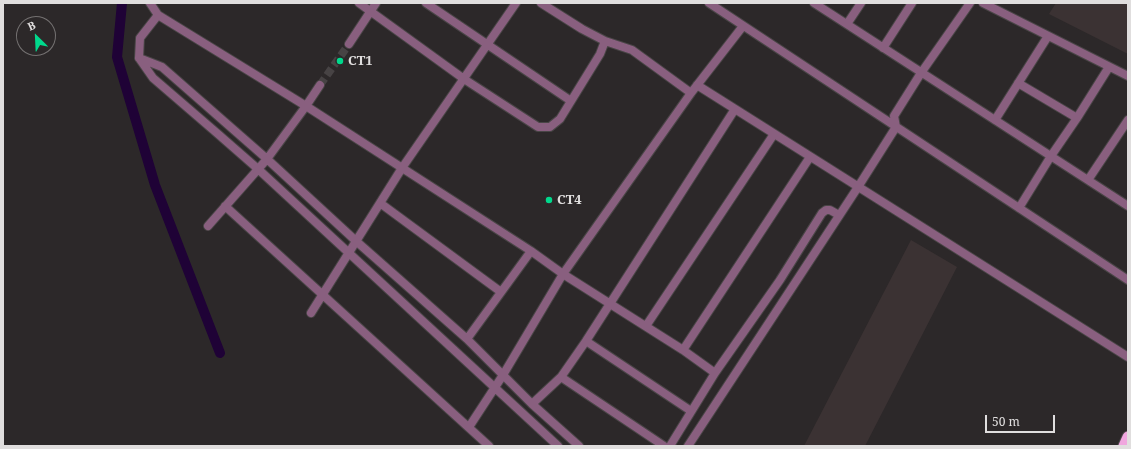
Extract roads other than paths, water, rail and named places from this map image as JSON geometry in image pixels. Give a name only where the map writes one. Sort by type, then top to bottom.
[{"type":"highway","points":[[1124,446],[1128,437]]},
{"type":"street","points":[[150,3],[158,15],[306,106],[683,350],[715,373]]},
{"type":"street","points":[[359,3],[371,10],[464,79],[538,127],[550,127],[560,119],[600,54],[605,41]]},
{"type":"street","points":[[349,44],[376,3]]},
{"type":"street","points":[[426,3],[570,101]]},
{"type":"street","points":[[311,313],[402,168],[516,3]]},
{"type":"street","points":[[541,3],[582,29],[605,41],[632,50],[691,93]]},
{"type":"street","points":[[814,3],[1127,204]]},
{"type":"street","points":[[847,24],[861,3]]},
{"type":"street","points":[[883,48],[912,3]]},
{"type":"street","points":[[688,446],[858,187],[896,127],[894,116],[970,3]]},
{"type":"street","points":[[983,3],[1128,76]]},
{"type":"street","points":[[709,4],[1128,280]]},
{"type":"street","points":[[158,15],[140,38],[139,58],[153,78],[258,169],[558,446]]},
{"type":"street","points":[[469,427],[495,388],[564,274],[691,93],[743,26]]},
{"type":"street","points":[[995,120],[1048,36]]},
{"type":"street","points":[[139,58],[162,67],[267,159],[356,241],[467,339],[532,404],[579,446]]},
{"type":"street","points":[[1019,208],[1109,67]]},
{"type":"street","points":[[1018,83],[1077,118]]},
{"type":"street","points":[[208,226],[267,159],[306,106],[320,84]]},
{"type":"street","points":[[697,85],[1128,357]]},
{"type":"street","points":[[532,404],[561,377],[586,341],[735,110]]},
{"type":"street","points":[[1088,180],[1128,120]]},
{"type":"street","points":[[646,326],[774,134]]},
{"type":"street","points":[[683,350],[810,157]]},
{"type":"street","points":[[380,203],[501,292]]},
{"type":"street","points":[[225,206],[489,446]]},
{"type":"street","points":[[670,446],[715,373],[780,280],[822,213],[826,210],[830,210],[839,215]]},
{"type":"street","points":[[467,339],[530,251]]},
{"type":"street","points":[[586,341],[691,411]]},
{"type":"street","points":[[561,377],[664,446]]},
{"type":"waterway","points":[[122,3],[117,57],[155,185],[220,353]]},
{"type":"tunnel","points":[[320,85],[349,44]]},
{"type":"place","name":"CT1","points":[[340,61]]},
{"type":"place","name":"CT4","points":[[549,200]]}]
